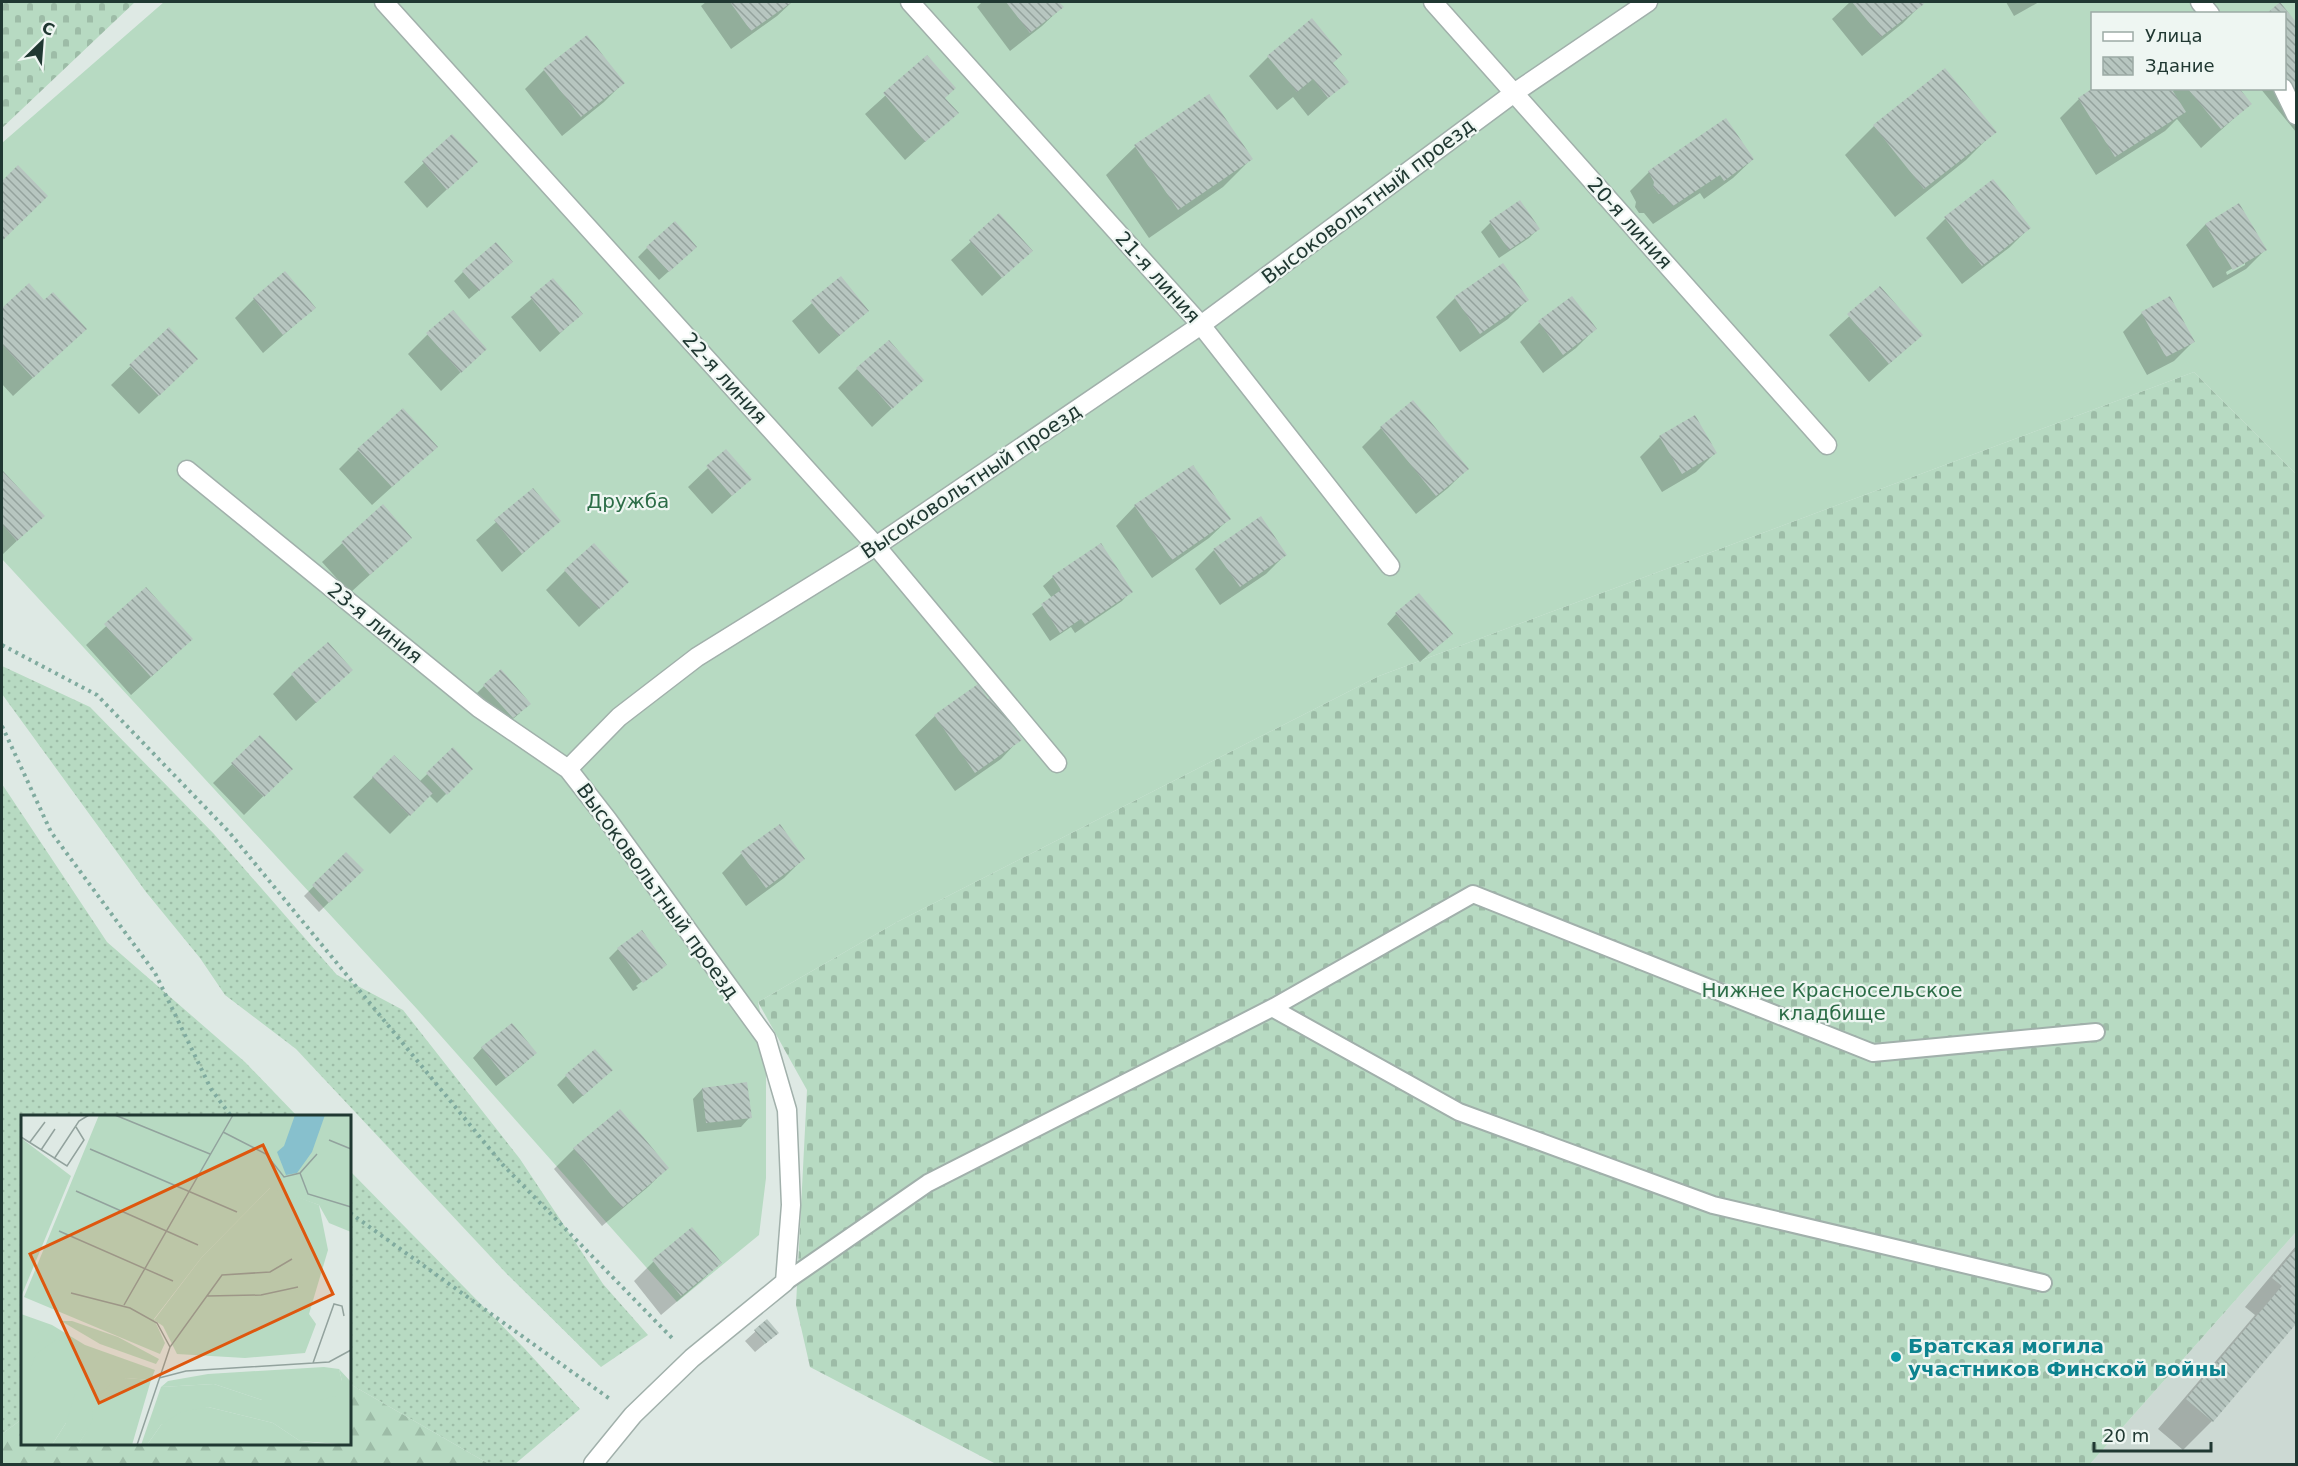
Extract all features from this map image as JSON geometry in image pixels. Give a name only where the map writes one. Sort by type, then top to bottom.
[{"type":"street","name":"22-я линия","points":[[384,2],[876,546],[1057,763]]},
{"type":"street","name":"21-я линия","points":[[910,2],[1201,325],[1390,566]]},
{"type":"street","name":"20-я линия","points":[[1432,2],[1827,445]]},
{"type":"street","name":"Высоковольтный проезд","points":[[785,1282],[791,1205],[787,1110],[766,1038],[568,769],[619,717],[697,657],[876,546],[1201,325],[1514,93],[1648,2]]},
{"type":"street","points":[[2284,90],[2296,115]]},
{"type":"street","name":"23-я линия","points":[[187,470],[479,708],[568,769]]},
{"type":"street","points":[[593,1464],[633,1415],[692,1358],[785,1282]]},
{"type":"lane","points":[[785,1282],[928,1183],[1272,1008],[1473,894],[1873,1053],[2096,1032]]},
{"type":"lane","points":[[1272,1008],[1459,1112],[1713,1205],[2043,1283]]},
{"type":"path","points":[[2,645],[97,695],[229,832],[503,1165],[692,1358]]},
{"type":"path","points":[[2,726],[51,832],[155,973],[211,1089],[230,1115]]},
{"type":"path","points":[[351,1214],[633,1415]]},
{"type":"shaded area","points":[[2296,1232],[2296,1464],[2090,1464]]},
{"type":"green space","points":[[2,2],[135,2],[2,128]]},
{"type":"green space","name":"Дружба","points":[[164,2],[2296,2],[2296,474],[2194,372],[1379,676],[897,922],[758,1002],[766,1038],[766,1178],[759,1235],[677,1302],[417,1009],[2,559],[2,143]]},
{"type":"green space","name":"Нижнее Красносельское кладбище","points":[[2194,372],[2296,474],[2296,1232],[2090,1464],[996,1464],[810,1367],[796,1305],[807,1090],[758,1002],[897,922],[1379,676]]},
{"type":"green space","points":[[2,666],[90,707],[214,834],[337,975],[403,1010],[520,1159],[603,1284],[648,1335],[601,1367],[506,1273],[296,1049],[225,995],[200,958],[146,892],[2,694]]},
{"type":"green space","points":[[2,784],[107,942],[245,1062],[296,1115],[21,1115],[21,1420],[2,1434]]},
{"type":"green space","points":[[351,1172],[525,1349],[580,1409],[515,1464],[489,1464],[351,1385]]},
{"type":"green space","points":[[351,1385],[489,1464],[2,1464],[2,1434],[21,1420],[21,1445],[351,1445]]},
{"type":"building","points":[[730,2],[792,2],[751,31]]},
{"type":"building","points":[[1006,2],[1059,2],[1064,7],[1030,33]]},
{"type":"building","points":[[1852,2],[1922,2],[1924,4],[1881,37]]},
{"type":"building","points":[[2280,2],[2296,22],[2296,90],[2286,78],[2286,12],[2268,12]]},
{"type":"building","points":[[1312,18],[1342,55],[1333,63],[1349,82],[1328,98],[1313,79],[1297,92],[1267,56]]},
{"type":"building","points":[[587,35],[625,83],[581,117],[543,69]]},
{"type":"building","points":[[927,55],[956,88],[945,98],[959,113],[925,142],[883,93]]},
{"type":"building","points":[[1945,68],[1997,132],[1924,189],[1873,125]]},
{"type":"building","points":[[2091,89],[2172,90],[2186,112],[2115,157],[2078,98]]},
{"type":"building","points":[[2189,90],[2241,90],[2252,104],[2221,129]]},
{"type":"building","points":[[1209,94],[1253,159],[1178,210],[1134,145]]},
{"type":"building","points":[[1726,118],[1754,159],[1724,181],[1720,175],[1673,206],[1663,194],[1659,194],[1653,187],[1654,182],[1648,171]]},
{"type":"building","points":[[452,134],[478,162],[447,190],[422,161]]},
{"type":"building","points":[[18,165],[48,196],[2,241],[2,181]]},
{"type":"building","points":[[1993,179],[2031,228],[1982,266],[1944,217]]},
{"type":"building","points":[[1520,200],[1540,229],[1509,250],[1489,221]]},
{"type":"building","points":[[2239,203],[2267,250],[2233,270],[2205,224]]},
{"type":"building","points":[[999,213],[1033,251],[1002,278],[969,240]]},
{"type":"building","points":[[675,221],[697,247],[669,272],[646,247]]},
{"type":"building","points":[[496,242],[513,262],[479,291],[462,271]]},
{"type":"building","points":[[1503,263],[1529,300],[1480,334],[1454,297]]},
{"type":"building","points":[[285,271],[316,308],[283,335],[253,298]]},
{"type":"building","points":[[841,276],[869,311],[839,336],[810,301]]},
{"type":"building","points":[[553,278],[583,314],[560,333],[530,297]]},
{"type":"building","points":[[29,283],[44,300],[53,292],[87,329],[33,378],[2,344],[2,308]]},
{"type":"building","points":[[1880,286],[1923,335],[1889,364],[1847,314]]},
{"type":"building","points":[[1572,296],[1597,329],[1563,355],[1538,321]]},
{"type":"building","points":[[2170,296],[2195,342],[2166,357],[2141,312]]},
{"type":"building","points":[[453,310],[487,349],[461,373],[426,333]]},
{"type":"building","points":[[169,327],[198,359],[159,396],[129,365]]},
{"type":"building","points":[[889,340],[924,380],[892,409],[856,368]]},
{"type":"building","points":[[1413,400],[1469,469],[1436,496],[1380,427]]},
{"type":"building","points":[[403,408],[438,447],[392,487],[357,449]]},
{"type":"building","points":[[1695,415],[1717,453],[1682,474],[1659,436]]},
{"type":"building","points":[[726,449],[752,479],[732,496],[706,466]]},
{"type":"building","points":[[1193,465],[1231,519],[1172,560],[1134,505]]},
{"type":"building","points":[[3,471],[45,516],[17,541],[2,524]]},
{"type":"building","points":[[533,488],[561,521],[522,554],[494,520]]},
{"type":"building","points":[[383,504],[412,538],[370,575],[341,542]]},
{"type":"building","points":[[1261,516],[1287,555],[1240,587],[1213,549]]},
{"type":"building","points":[[594,543],[629,582],[599,609],[564,570]]},
{"type":"building","points":[[1101,543],[1133,592],[1085,624],[1081,619],[1060,633],[1041,604],[1061,590],[1052,576]]},
{"type":"building","points":[[146,587],[193,639],[151,677],[104,624]]},
{"type":"building","points":[[1419,593],[1453,634],[1430,653],[1395,613]]},
{"type":"building","points":[[328,642],[353,670],[316,703],[291,674]]},
{"type":"building","points":[[501,669],[531,704],[513,718],[483,685]]},
{"type":"building","points":[[978,684],[988,699],[991,696],[1022,740],[975,773],[934,715]]},
{"type":"building","points":[[260,735],[293,769],[264,797],[231,763]]},
{"type":"building","points":[[453,747],[473,769],[447,795],[426,773]]},
{"type":"building","points":[[394,755],[433,793],[410,816],[372,777]]},
{"type":"building","points":[[780,824],[805,859],[766,888],[740,852]]},
{"type":"building","points":[[346,852],[364,870],[329,903],[312,885]]},
{"type":"building","points":[[642,930],[667,965],[643,983],[617,948]]},
{"type":"building","points":[[512,1023],[537,1053],[506,1078],[481,1047]]},
{"type":"building","points":[[595,1049],[613,1070],[583,1096],[565,1075]]},
{"type":"building","points":[[747,1082],[752,1118],[706,1123],[702,1088]]},
{"type":"building","points":[[620,1109],[669,1168],[622,1208],[573,1148]]},
{"type":"building","points":[[692,1227],[722,1263],[681,1296],[652,1260]]},
{"type":"building","points":[[2296,1249],[2296,1324],[2213,1422],[2186,1399],[2282,1286],[2272,1278]]},
{"type":"building","points":[[767,1319],[779,1333],[765,1344],[754,1330]]},
{"type":"place","name":"Братская могила участников Финской войны","points":[[1896,1357]]}]
